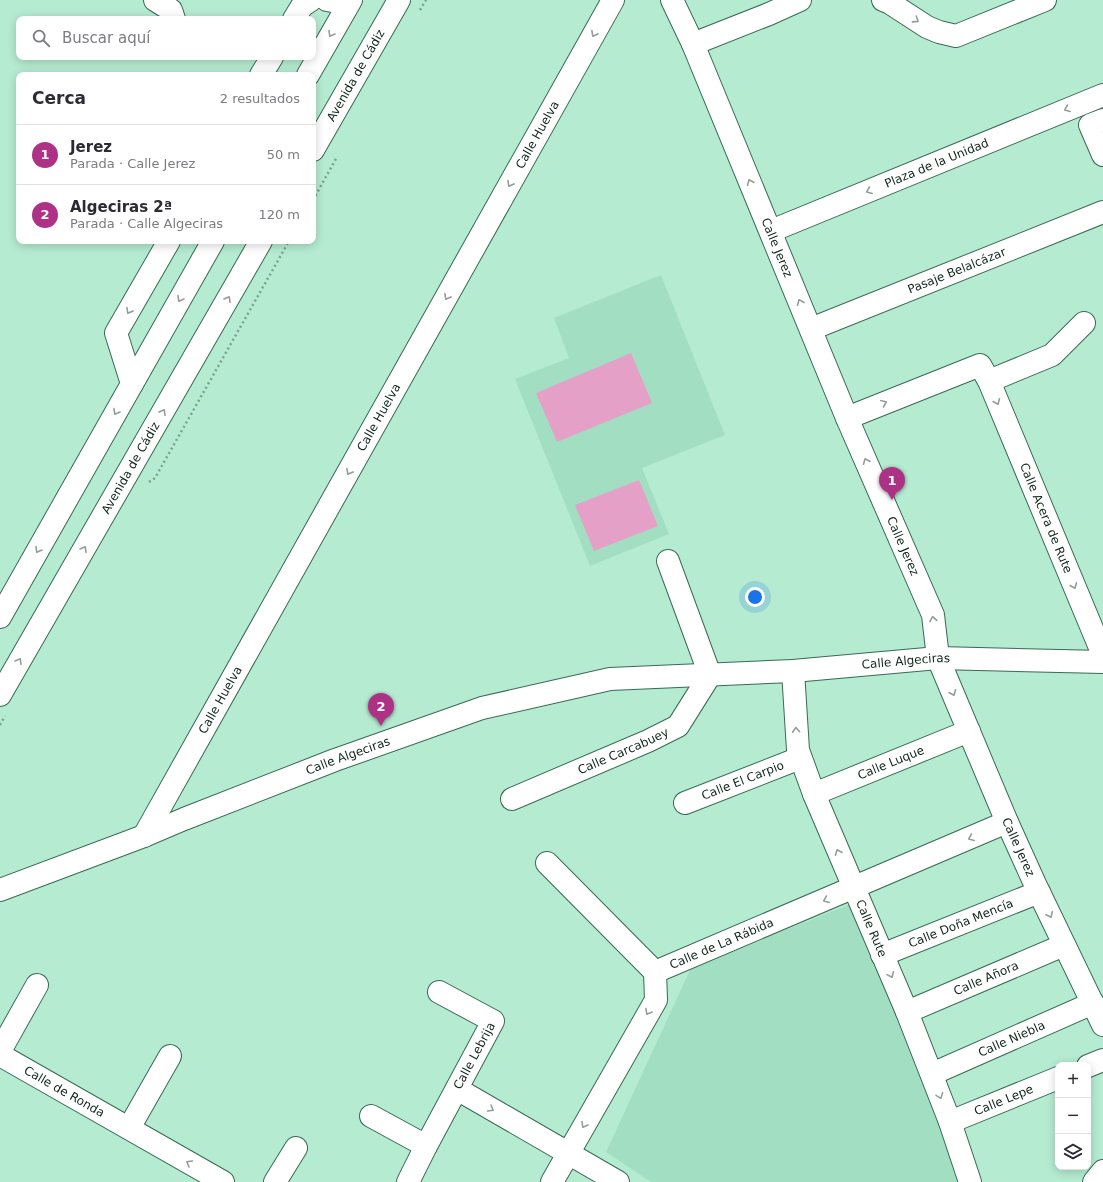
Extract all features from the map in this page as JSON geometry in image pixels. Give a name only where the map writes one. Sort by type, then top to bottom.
[{"type":"street","points":[[155,0],[172,10],[173,16]]},
{"type":"street","points":[[296,16],[302,6],[312,0]]},
{"type":"street","points":[[310,72],[350,2],[327,0]]},
{"type":"street","name":"Avenida de Cádiz","points":[[316,145],[399,0]]},
{"type":"street","name":"Calle Huelva","points":[[144,836],[614,0]]},
{"type":"street","name":"Calle Jerez","points":[[672,0],[693,44],[848,418],[933,615],[938,658],[1007,822],[1103,1025]]},
{"type":"street","points":[[883,0],[927,27],[939,32],[956,36],[1045,0]]},
{"type":"street","points":[[693,44],[798,1]]},
{"type":"street","points":[[264,72],[270,60]]},
{"type":"street","name":"Plaza de la Unidad","points":[[771,231],[1103,95]]},
{"type":"street","points":[[1103,120],[1090,125],[1103,156]]},
{"type":"street","name":"Pasaje Belalcázar","points":[[811,329],[1103,212]]},
{"type":"street","points":[[132,384],[116,333],[167,244]]},
{"type":"street","points":[[0,617],[211,244]]},
{"type":"street","name":"Avenida de Cádiz","points":[[0,695],[259,244]]},
{"type":"street","points":[[989,381],[1052,355],[1084,323]]},
{"type":"street","name":"Calle Acera de Rute","points":[[848,418],[980,365],[989,381],[1103,655]]},
{"type":"street","points":[[668,561],[710,675]]},
{"type":"street","name":"Calle Algeciras","points":[[0,890],[144,836],[336,760],[482,708],[610,679],[792,671],[938,658],[1103,662]]},
{"type":"street","name":"Calle Rute","points":[[792,671],[798,750],[800,758],[932,1074],[970,1182]]},
{"type":"street","name":"Calle Carcabuey","points":[[512,799],[678,726],[710,675]]},
{"type":"street","name":"Calle Luque","points":[[814,794],[969,731]]},
{"type":"street","name":"Calle El Carpio","points":[[685,803],[800,758]]},
{"type":"street","name":"Calle de La Rábida","points":[[552,1182],[656,1000],[655,972],[1007,822]]},
{"type":"street","points":[[547,862],[655,972]]},
{"type":"street","name":"Calle Doña Mencía","points":[[882,955],[1039,892]]},
{"type":"street","name":"Calle Añora","points":[[907,1012],[1064,945]]},
{"type":"street","points":[[0,1051],[37,985]]},
{"type":"street","name":"Calle Lebrija","points":[[408,1182],[493,1021],[439,992]]},
{"type":"street","name":"Calle Niebla","points":[[932,1074],[1093,1003]]},
{"type":"street","name":"Calle de Ronda","points":[[0,1055],[223,1182]]},
{"type":"street","points":[[129,1128],[170,1056]]},
{"type":"street","points":[[1091,1065],[1103,1060]]},
{"type":"street","name":"Calle Lepe","points":[[950,1122],[1055,1079]]},
{"type":"street","points":[[457,1089],[567,1154],[618,1182]]},
{"type":"street","points":[[371,1116],[426,1146]]},
{"type":"street","points":[[275,1182],[296,1148]]},
{"type":"street","points":[[1094,1182],[1103,1171]]},
{"type":"shaded area","points":[[661,275],[725,435],[642,468],[669,534],[590,566],[515,379],[569,358],[554,318]]},
{"type":"shaded area","points":[[631,353],[652,403],[557,442],[536,393]]},
{"type":"shaded area","points":[[639,480],[658,526],[594,551],[575,505]]},
{"type":"shaded area","points":[[853,903],[902,1020],[959,1182],[651,1182],[606,1152],[691,968]]},
{"type":"place","name":"Jerez","points":[[892,500]]},
{"type":"place","name":"Algeciras 2ª","points":[[381,726]]}]
